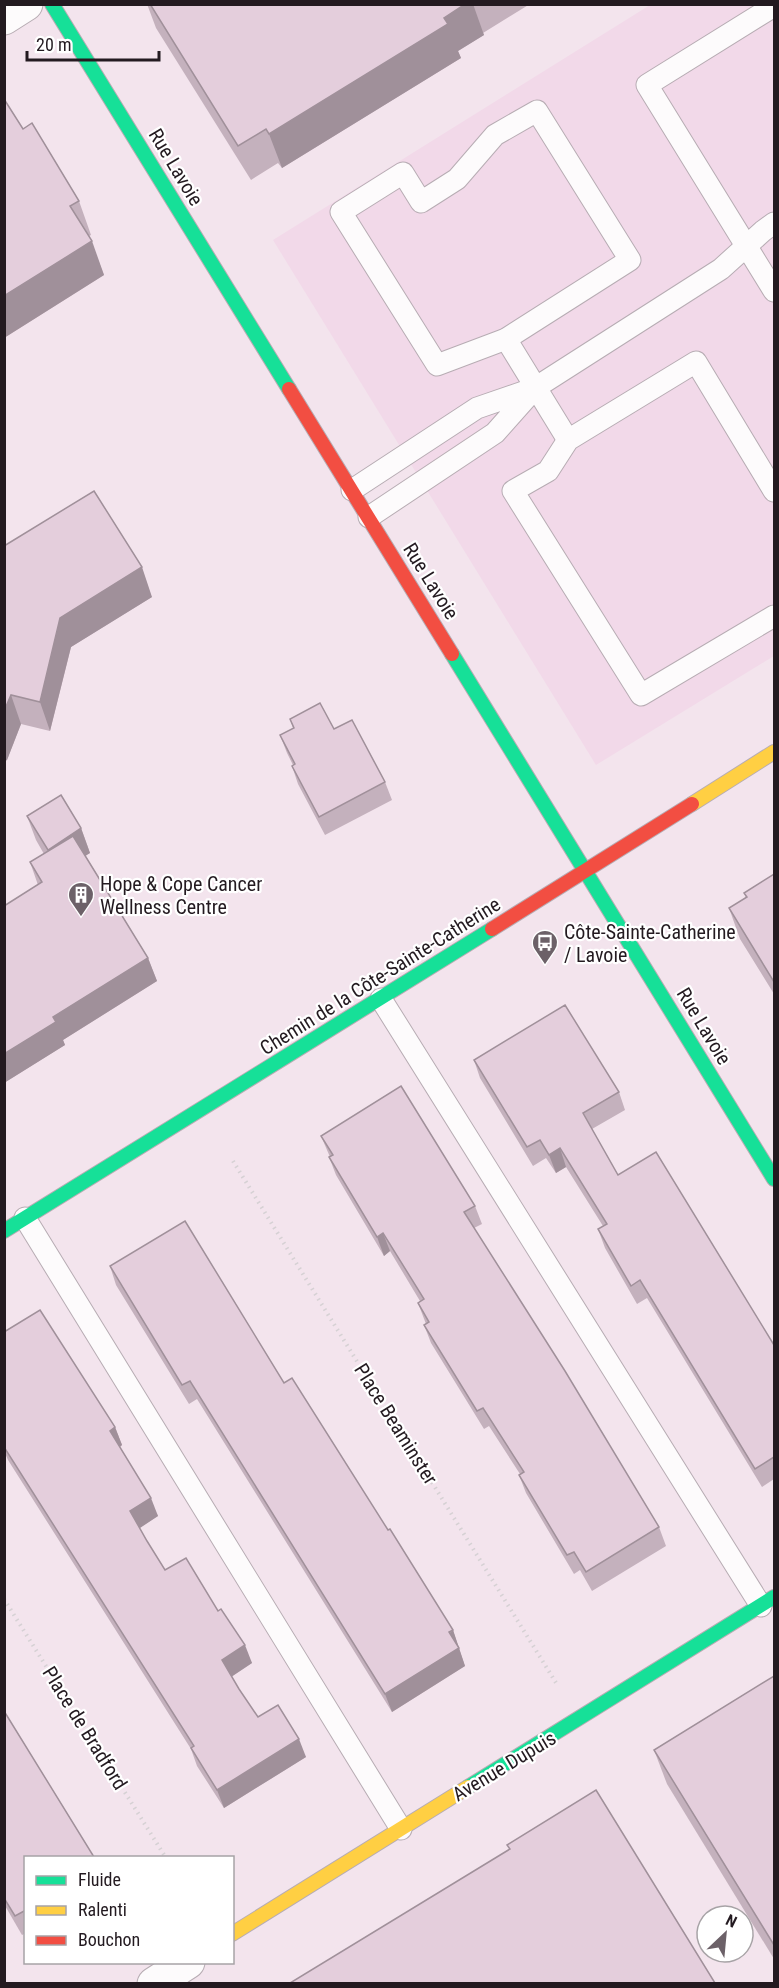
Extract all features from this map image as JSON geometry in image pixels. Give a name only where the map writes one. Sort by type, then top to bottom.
[{"type":"street","points":[[4,18],[26,4]]},
{"type":"street","name":"Rue Lavoie","points":[[52,4],[774,1179]]},
{"type":"street","name":"Chemin de la Côte-Sainte-Catherine","points":[[4,1231],[381,999],[774,752]]},
{"type":"street","name":"Avenue Dupuis","points":[[234,1933],[768,1601]]},
{"type":"street","points":[[154,1983],[185,1964]]},
{"type":"lane","points":[[774,6],[647,85],[774,291]]},
{"type":"lane","points":[[537,111],[630,260],[506,339],[437,364],[341,212],[403,174],[421,202],[457,178],[495,135],[537,111]]},
{"type":"lane","points":[[352,490],[477,408],[535,388],[721,270],[774,223]]},
{"type":"lane","points":[[506,339],[568,440]]},
{"type":"lane","points":[[774,491],[696,362],[568,440],[548,471],[513,492],[641,695],[774,616]]},
{"type":"lane","points":[[369,517],[495,433],[535,388]]},
{"type":"lane","points":[[381,999],[768,1601]]},
{"type":"lane","points":[[25,1218],[401,1829]]},
{"type":"path","name":"Place Beaminster","points":[[233,1161],[559,1688]]},
{"type":"path","name":"Place de Bradford","points":[[4,1599],[165,1856]]},
{"type":"shaded area","points":[[650,5],[774,5],[774,656],[596,765],[273,240]]},
{"type":"building","points":[[150,4],[465,4],[444,18],[448,24],[269,134],[266,129],[238,146]]},
{"type":"building","points":[[4,99],[23,129],[32,123],[79,201],[70,206],[92,241],[4,296]]},
{"type":"building","points":[[94,491],[142,567],[60,618],[40,702],[11,695],[4,711],[4,546]]},
{"type":"building","points":[[320,703],[334,729],[352,720],[385,782],[319,817],[292,766],[295,764],[280,735],[294,728],[290,719]]},
{"type":"building","points":[[61,795],[81,828],[48,850],[27,816]]},
{"type":"building","points":[[73,836],[148,958],[53,1017],[56,1022],[4,1054],[4,906],[42,882],[30,862]]},
{"type":"building","points":[[774,874],[774,982],[729,908],[747,897],[744,893]]},
{"type":"building","points":[[565,1005],[619,1092],[583,1113],[618,1175],[656,1152],[774,1345],[774,1457],[755,1469],[640,1280],[631,1286],[598,1229],[607,1224],[560,1148],[549,1155],[540,1140],[527,1147],[474,1060]]},
{"type":"building","points":[[401,1086],[475,1206],[464,1212],[565,1371],[659,1527],[586,1572],[574,1552],[567,1555],[519,1475],[524,1472],[483,1408],[477,1411],[424,1325],[429,1322],[418,1303],[424,1299],[383,1233],[377,1237],[329,1157],[333,1155],[321,1136]]},
{"type":"building","points":[[185,1221],[284,1383],[292,1378],[453,1630],[449,1632],[459,1648],[385,1694],[190,1381],[182,1385],[110,1266]]},
{"type":"building","points":[[40,1310],[115,1427],[110,1431],[151,1498],[130,1511],[147,1541],[165,1570],[186,1558],[218,1611],[221,1609],[245,1645],[222,1660],[239,1689],[258,1717],[278,1705],[299,1739],[217,1790],[191,1748],[194,1746],[4,1447],[4,1332]]},
{"type":"building","points":[[774,1676],[774,1945],[755,1914],[755,1904],[749,1904],[654,1750]]},
{"type":"building","points":[[4,1711],[93,1856],[24,1856],[24,1911],[15,1916],[4,1898]]},
{"type":"building","points":[[596,1790],[695,1951],[695,1964],[703,1964],[715,1983],[290,1983],[510,1849],[507,1845]]},
{"type":"traffic: fast","points":[[52,4],[289,389]]},
{"type":"traffic: fast","points":[[452,654],[774,1179]]},
{"type":"traffic: fast","points":[[4,1231],[492,929]]},
{"type":"traffic: fast","points":[[468,1787],[774,1597]]},
{"type":"traffic: slow","points":[[692,804],[774,752]]},
{"type":"traffic: slow","points":[[234,1933],[468,1787]]},
{"type":"traffic: jam","points":[[289,389],[452,654]]},
{"type":"traffic: jam","points":[[492,929],[692,804]]},
{"type":"place","name":"Hope & Cope Cancer Wellness Centre","points":[[81,918]]},
{"type":"place","name":"Côte-Sainte-Catherine / Lavoie","points":[[545,966]]}]
